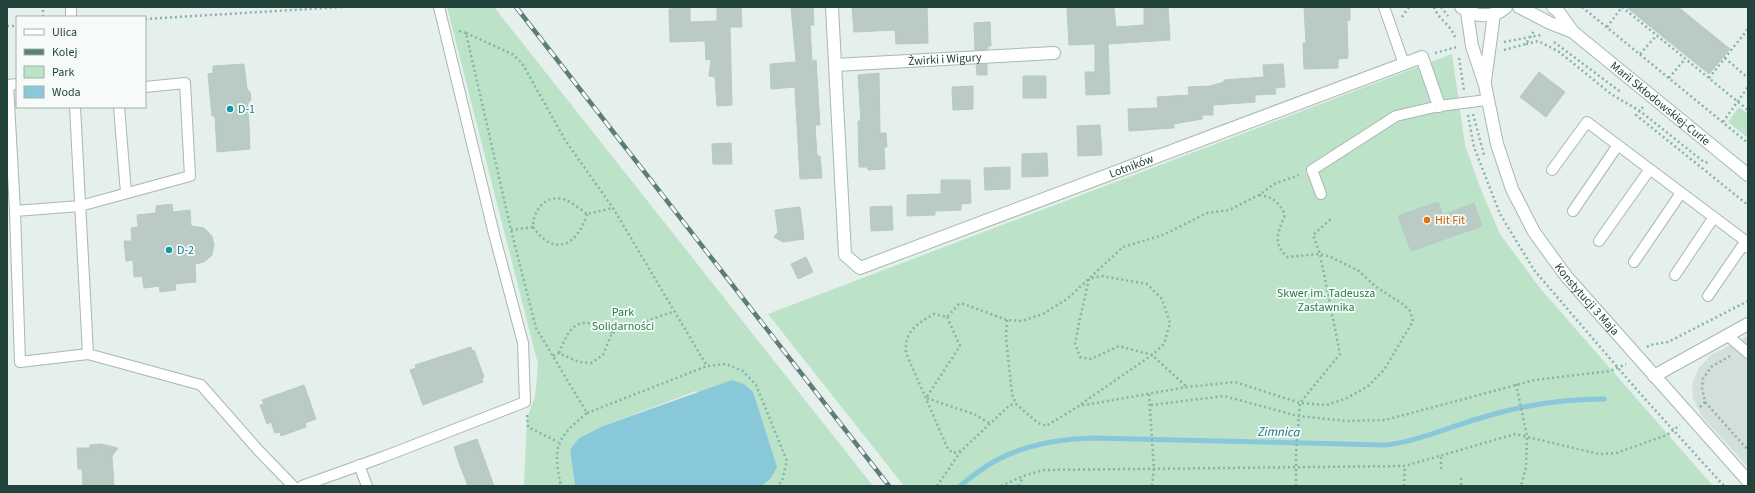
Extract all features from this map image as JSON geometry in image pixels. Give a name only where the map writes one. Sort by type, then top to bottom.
[{"type":"street","points":[[832,7],[835,64]]},
{"type":"street","points":[[1464,10],[1480,16],[1494,14],[1506,7]]},
{"type":"street","name":"Marii Skłodowskiej-Curie","points":[[1519,7],[1542,19],[1573,32]]},
{"type":"street","name":"Marii Skłodowskiej-Curie","points":[[1553,7],[1558,11],[1573,32],[1748,175]]},
{"type":"street","name":"Konstytucji 3 Maja","points":[[1464,10],[1474,53],[1485,84],[1497,144],[1512,189],[1534,232],[1566,276],[1748,481]]},
{"type":"street","name":"Konstytucji 3 Maja","points":[[1485,84],[1494,14]]},
{"type":"street","name":"Żwirki i Wigury","points":[[835,64],[1054,53]]},
{"type":"street","points":[[1422,57],[1439,106]]},
{"type":"street","name":"Lotników","points":[[835,64],[844,255],[860,268],[1422,57]]},
{"type":"street","points":[[1654,376],[1748,324]]},
{"type":"lane","points":[[306,485],[524,402],[524,343],[442,25],[439,7]]},
{"type":"lane","points":[[1384,7],[1404,64]]},
{"type":"lane","points":[[16,84],[8,85],[15,211],[20,362],[88,354],[201,385],[259,451],[293,486]]},
{"type":"lane","points":[[15,211],[80,206],[190,176],[185,84],[146,87]]},
{"type":"lane","points":[[1321,194],[1312,170],[1396,116],[1439,106],[1487,100]]},
{"type":"lane","points":[[74,108],[88,354]]},
{"type":"lane","points":[[119,108],[126,193]]},
{"type":"lane","points":[[1552,170],[1587,122],[1714,217],[1746,245],[1708,296]]},
{"type":"lane","points":[[1573,211],[1618,145]]},
{"type":"lane","points":[[1599,241],[1650,169]]},
{"type":"lane","points":[[1634,262],[1681,193]]},
{"type":"lane","points":[[1675,275],[1714,217]]},
{"type":"lane","points":[[1727,335],[1745,350]]},
{"type":"lane","points":[[359,465],[367,486]]},
{"type":"path","points":[[146,19],[342,7]]},
{"type":"path","points":[[1582,7],[1748,143]]},
{"type":"path","points":[[1607,27],[1622,7],[1748,110]]},
{"type":"path","points":[[1526,44],[1542,19]]},
{"type":"path","points":[[442,25],[466,33],[512,54],[522,63],[565,140],[613,208],[707,366]]},
{"type":"path","points":[[1709,78],[1748,29]]},
{"type":"path","points":[[466,33],[511,230],[536,328],[587,413]]},
{"type":"path","points":[[1542,35],[1547,38]]},
{"type":"path","points":[[1640,54],[1657,35]]},
{"type":"path","points":[[1490,52],[1521,47],[1538,41],[1549,46],[1611,94],[1640,110],[1704,162],[1712,164]]},
{"type":"path","points":[[1552,41],[1614,88],[1625,94]]},
{"type":"path","points":[[1422,57],[1457,47]]},
{"type":"path","points":[[1725,58],[1748,78]]},
{"type":"path","points":[[1669,78],[1685,59]]},
{"type":"path","points":[[1723,122],[1748,87]]},
{"type":"path","points":[[1640,103],[1644,106],[1636,115],[1748,205]]},
{"type":"path","points":[[947,317],[959,304],[964,304],[1006,320],[1022,321],[1043,314],[1067,299],[1123,247],[1163,235],[1208,212],[1230,210],[1259,195],[1274,184],[1312,170]]},
{"type":"path","points":[[1079,406],[1187,387],[1235,382],[1300,403],[1326,405],[1345,399],[1367,387],[1384,370],[1413,321],[1410,311],[1404,305],[1375,286],[1359,271],[1331,257],[1320,254],[1287,257],[1279,249],[1277,237],[1285,215],[1280,204],[1270,196],[1259,195]]},
{"type":"path","points":[[586,214],[578,235],[564,243],[554,244],[547,242],[541,238],[533,227],[534,216],[537,210],[544,202],[553,198],[568,201],[586,214],[613,208]]},
{"type":"path","points":[[1296,486],[1295,467],[1300,403],[1340,354],[1320,254],[1314,235],[1331,219]]},
{"type":"path","points":[[511,230],[533,227]]},
{"type":"path","points":[[1006,320],[1006,337],[1012,394],[1016,404],[1038,422],[1046,426],[1079,406],[1152,355],[1164,344],[1170,322],[1162,299],[1147,284],[1101,276],[1090,279]]},
{"type":"path","points":[[1090,279],[1080,318],[1076,344],[1080,357],[1092,359],[1119,346],[1152,355],[1187,387]]},
{"type":"path","points":[[1151,405],[1224,396],[1298,416],[1346,421],[1385,420],[1516,384],[1535,380],[1610,371],[1625,365],[1650,345],[1668,342],[1748,301]]},
{"type":"path","points":[[553,356],[559,353],[571,329],[581,323],[592,323],[612,333],[675,311]]},
{"type":"path","points":[[947,317],[934,314],[915,326],[906,343],[906,353],[948,449],[953,453],[961,451]]},
{"type":"path","points":[[926,398],[960,346],[947,317]]},
{"type":"path","points":[[559,353],[578,362],[591,363],[603,355],[612,333]]},
{"type":"path","points":[[1745,350],[1711,367],[1703,379],[1702,388],[1705,402],[1748,450]]},
{"type":"path","points":[[561,486],[556,459],[558,442],[572,425],[587,413],[707,366],[726,364],[743,371],[756,385],[787,461],[782,481],[777,486]]},
{"type":"path","points":[[1516,384],[1527,436],[1526,467],[1521,486]]},
{"type":"path","points":[[1149,394],[1151,405],[1154,469],[1152,486]]},
{"type":"path","points":[[926,398],[974,414],[991,424]]},
{"type":"path","points":[[524,402],[528,427],[558,442]]},
{"type":"path","points":[[937,486],[961,451],[1010,405],[1016,404]]},
{"type":"path","points":[[1001,486],[1023,476],[1044,470],[1404,466],[1516,434],[1599,454],[1616,453],[1666,434],[1678,426]]},
{"type":"path","points":[[1441,455],[1441,469]]},
{"type":"path","points":[[1404,466],[1404,486]]},
{"type":"path","points":[[1020,486],[1023,476]]},
{"type":"path","points":[[1461,478],[1461,486]]},
{"type":"shaded area","points":[[1748,336],[1748,467],[1701,415],[1693,398],[1692,384],[1699,368],[1711,355]]},
{"type":"green space","name":"Park Solidarności","points":[[447,7],[494,7],[873,486],[762,486],[771,478],[696,391],[603,426],[579,438],[570,451],[575,486],[524,486],[527,418],[535,397],[538,364]]},
{"type":"green space","name":"Skwer im. Tadeusza Zastawnika","points":[[1452,54],[1465,145],[1481,190],[1500,234],[1539,287],[1713,486],[904,486],[768,314]]},
{"type":"green space","points":[[1739,107],[1748,114],[1748,138],[1728,122]]},
{"type":"water","points":[[732,380],[744,384],[753,392],[777,467],[771,478],[762,486],[575,486],[570,450],[579,438],[603,426]]},
{"type":"building","points":[[717,7],[741,7],[742,27],[730,27],[732,105],[717,106],[715,77],[709,76],[711,59],[706,60],[705,41],[670,42],[669,9],[690,8],[690,22],[717,21]]},
{"type":"building","points":[[791,7],[813,7],[814,25],[810,25],[812,61],[816,60],[820,125],[815,125],[817,156],[820,156],[822,178],[800,179],[795,87],[771,89],[770,64],[796,62]]},
{"type":"building","points":[[852,7],[927,7],[928,43],[896,44],[895,30],[854,32]]},
{"type":"building","points":[[1067,7],[1114,7],[1116,27],[1144,25],[1144,7],[1168,7],[1170,40],[1108,44],[1110,94],[1086,95],[1085,72],[1095,72],[1095,44],[1069,45]]},
{"type":"building","points":[[1304,7],[1350,7],[1350,20],[1347,21],[1348,58],[1338,59],[1338,68],[1304,69],[1303,43],[1306,43]]},
{"type":"building","points":[[1626,7],[1678,7],[1730,49],[1709,74]]},
{"type":"building","points":[[990,22],[991,46],[988,46],[988,49],[975,50],[974,23]]},
{"type":"building","name":"D-1","points":[[244,64],[247,89],[250,92],[251,100],[248,103],[250,149],[217,152],[215,116],[212,116],[208,74],[213,73],[213,66]]},
{"type":"building","points":[[987,64],[987,75],[977,75],[976,65]]},
{"type":"building","points":[[1283,64],[1285,87],[1275,88],[1276,94],[1255,95],[1255,102],[1213,105],[1213,115],[1202,115],[1202,119],[1174,124],[1174,128],[1129,131],[1128,109],[1158,108],[1157,97],[1189,95],[1188,87],[1210,86],[1224,82],[1224,80],[1264,77],[1263,65]]},
{"type":"building","points":[[1539,72],[1565,92],[1546,117],[1520,97]]},
{"type":"building","points":[[879,73],[880,133],[886,133],[887,147],[884,147],[885,169],[868,170],[867,167],[859,167],[858,121],[861,121],[858,75]]},
{"type":"building","points":[[1023,76],[1046,76],[1046,98],[1023,98]]},
{"type":"building","points":[[973,86],[973,109],[953,110],[952,87]]},
{"type":"building","points":[[1100,125],[1102,155],[1078,156],[1077,126]]},
{"type":"building","points":[[731,143],[732,164],[713,164],[712,144]]},
{"type":"building","points":[[1047,153],[1048,176],[1022,177],[1022,154]]},
{"type":"building","points":[[1010,167],[1010,189],[985,190],[984,168]]},
{"type":"building","points":[[941,180],[970,180],[971,203],[961,204],[961,210],[935,211],[935,215],[907,216],[907,195],[941,194]]},
{"type":"building","points":[[1438,202],[1443,215],[1474,203],[1482,226],[1411,251],[1398,216]]},
{"type":"building","name":"D-2","points":[[172,204],[173,212],[190,210],[191,226],[204,228],[212,236],[214,245],[212,255],[204,262],[195,264],[196,282],[175,284],[176,290],[160,292],[159,286],[144,288],[142,276],[134,277],[133,260],[126,261],[124,241],[132,241],[131,228],[138,227],[137,215],[156,213],[156,206]]},
{"type":"building","points":[[892,206],[893,230],[871,231],[870,207]]},
{"type":"building","points":[[800,207],[804,239],[783,242],[774,237],[778,232],[775,210]]},
{"type":"building","points":[[806,257],[813,272],[798,279],[791,264]]},
{"type":"building","points":[[471,347],[472,351],[474,350],[484,377],[482,378],[483,382],[423,405],[410,370],[416,368],[415,365]]},
{"type":"building","points":[[304,385],[316,419],[305,423],[306,427],[281,436],[280,432],[275,433],[271,422],[267,424],[260,405],[264,404],[262,400]]},
{"type":"building","points":[[477,439],[494,486],[468,486],[459,463],[454,447]]},
{"type":"building","points":[[101,444],[118,448],[112,456],[114,486],[83,486],[82,469],[78,469],[77,448],[90,448],[90,445]]},
{"type":"waterway","name":"Zimnica","points":[[960,486],[972,476],[1006,455],[1030,447],[1056,441],[1093,438],[1386,445],[1421,437],[1508,410],[1572,400],[1604,399]]},
{"type":"railway","points":[[516,7],[889,486]]},
{"type":"place","name":"D-1","points":[[230,109]]},
{"type":"place","name":"Hit Fit","points":[[1427,220]]},
{"type":"place","name":"D-2","points":[[169,250]]}]
